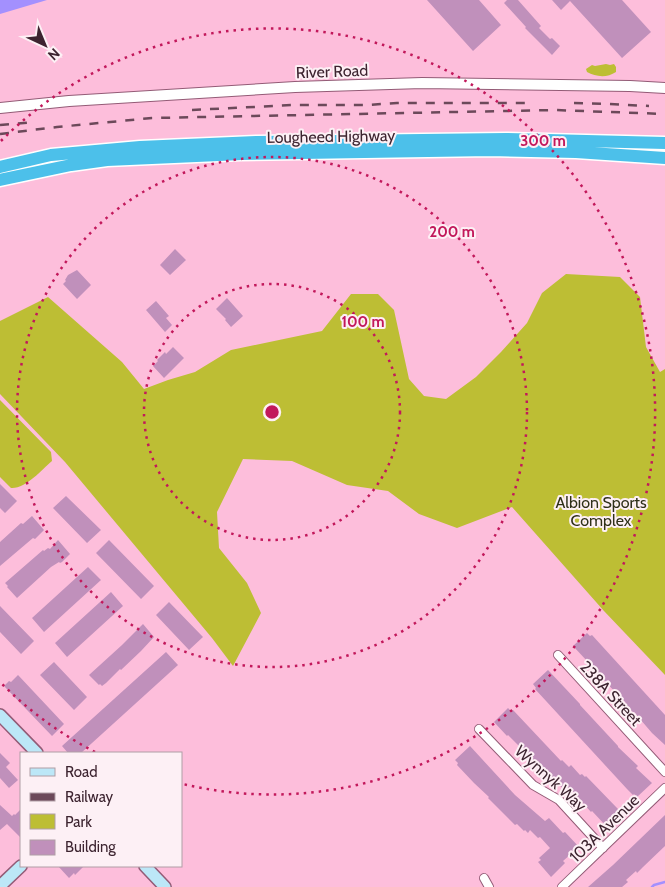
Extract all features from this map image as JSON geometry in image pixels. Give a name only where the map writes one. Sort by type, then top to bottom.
[{"type":"highway","name":"Lougheed Highway","points":[[0,167],[51,155],[140,147],[256,142],[506,139],[665,143]]},
{"type":"highway","name":"Lougheed Highway","points":[[0,180],[71,165],[107,160],[241,154],[491,150],[576,152],[665,158]]},
{"type":"main road","points":[[0,715],[36,752]]},
{"type":"main road","points":[[0,886],[20,867]]},
{"type":"main road","points":[[146,867],[165,887]]},
{"type":"street","name":"River Road","points":[[0,108],[69,101],[324,86],[422,83],[665,88]]},
{"type":"street","name":"238A Street","points":[[558,656],[665,772]]},
{"type":"street","name":"Wynnyk Way","points":[[479,729],[533,785],[559,800],[603,848]]},
{"type":"street","name":"103A Avenue","points":[[562,887],[665,788]]},
{"type":"street","points":[[484,878],[489,887]]},
{"type":"green space","points":[[614,64],[616,72],[605,76],[598,76],[587,72],[586,69],[592,65]]},
{"type":"green space","name":"Albion Sports Complex","points":[[566,274],[620,277],[640,297],[646,347],[660,372],[665,369],[665,675],[604,611],[512,507],[457,528],[419,514],[388,491],[347,485],[292,461],[243,459],[217,512],[219,548],[247,583],[261,613],[233,666],[212,638],[65,462],[0,394],[0,321],[48,297],[122,362],[144,389],[195,372],[231,350],[322,331],[351,294],[378,294],[394,310],[409,379],[424,396],[446,399],[476,377],[501,352],[527,323],[542,293]]},
{"type":"green space","points":[[0,400],[51,452],[52,461],[38,474],[28,482],[11,488],[0,477]]},
{"type":"shaded area","points":[[0,0],[47,0],[0,14]]},
{"type":"building","points":[[427,0],[479,0],[501,25],[473,51]]},
{"type":"building","points":[[507,0],[518,0],[541,26],[539,28],[560,46],[552,55],[525,28],[504,3]]},
{"type":"building","points":[[552,0],[622,0],[651,32],[622,58],[570,1],[561,10]]},
{"type":"building","points":[[175,249],[186,260],[170,275],[160,265]]},
{"type":"building","points":[[77,270],[91,285],[77,299],[63,284],[68,275]]},
{"type":"building","points":[[227,298],[243,316],[231,327],[216,309]]},
{"type":"building","points":[[156,301],[169,316],[166,318],[172,325],[165,332],[146,310]]},
{"type":"building","points":[[173,347],[184,358],[164,378],[153,366],[165,352],[166,354]]},
{"type":"building","points":[[0,484],[17,501],[5,513],[0,508]]},
{"type":"building","points":[[66,496],[101,530],[87,543],[53,508]]},
{"type":"building","points":[[32,516],[44,530],[0,566],[0,542],[21,523],[23,524]]},
{"type":"building","points":[[58,540],[70,554],[62,562],[51,567],[17,598],[5,583],[43,550],[50,549]]},
{"type":"building","points":[[109,540],[154,586],[141,599],[96,553]]},
{"type":"building","points":[[88,567],[101,580],[44,632],[32,618]]},
{"type":"building","points":[[111,592],[123,606],[67,657],[55,643]]},
{"type":"building","points":[[169,602],[203,637],[189,650],[156,615]]},
{"type":"building","points":[[0,606],[34,641],[21,654],[0,632]]},
{"type":"building","points":[[143,624],[154,637],[121,670],[102,686],[99,685],[89,675]]},
{"type":"building","points":[[587,633],[590,636],[592,635],[665,715],[665,745],[633,713],[573,646]]},
{"type":"building","points":[[166,652],[178,665],[82,752],[67,752],[62,746]]},
{"type":"building","points":[[54,662],[87,697],[74,710],[40,675]]},
{"type":"building","points":[[548,670],[618,747],[638,766],[636,768],[652,783],[637,797],[627,789],[535,689],[533,684]]},
{"type":"building","points":[[18,675],[64,724],[52,736],[4,686]]},
{"type":"building","points":[[508,708],[511,711],[513,710],[561,761],[569,767],[571,765],[580,775],[586,776],[618,809],[617,811],[620,814],[606,826],[572,791],[566,787],[563,789],[554,779],[546,775],[494,722]]},
{"type":"building","points":[[470,746],[515,795],[545,821],[549,818],[579,847],[563,861],[565,863],[551,877],[538,862],[541,860],[539,858],[550,848],[530,830],[528,833],[517,824],[515,825],[457,765],[458,763],[455,760]]},
{"type":"building","points":[[0,753],[10,763],[6,767],[18,780],[9,788],[0,778]]},
{"type":"building","points":[[0,805],[12,816],[20,810],[20,837],[7,824],[0,830]]},
{"type":"building","points":[[665,815],[665,846],[637,873],[636,871],[626,880],[628,882],[622,887],[588,887],[613,865]]},
{"type":"building","points":[[59,867],[83,867],[75,875],[74,873],[69,878]]},
{"type":"waterway","points":[[652,887],[665,882]]},
{"type":"railway","points":[[192,110],[293,105],[529,103]]},
{"type":"railway","points":[[574,103],[649,106]]},
{"type":"railway","points":[[0,134],[152,118],[555,110],[665,114]]},
{"type":"railway","points":[[0,125],[35,122]]}]
